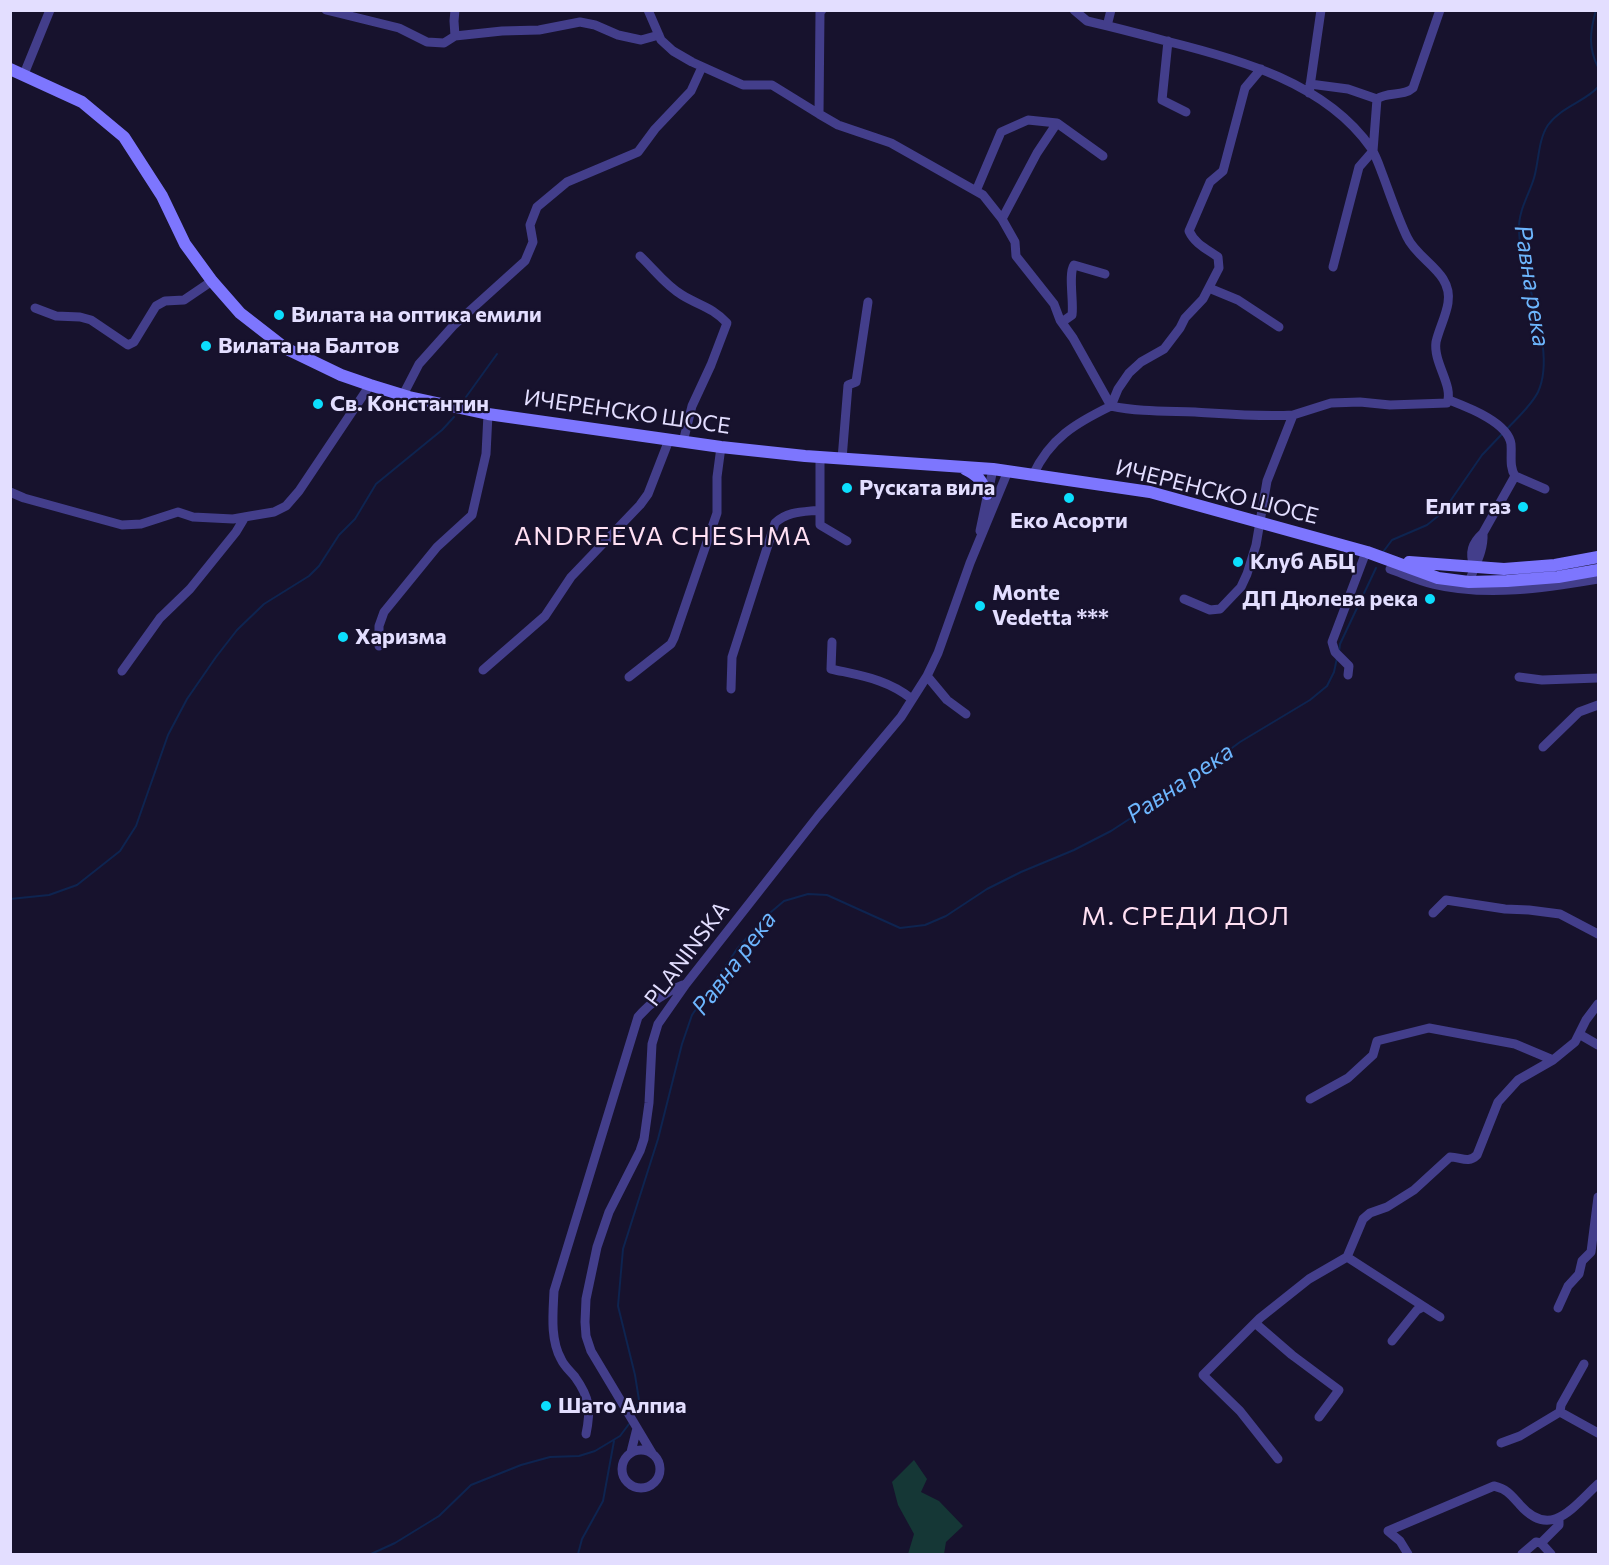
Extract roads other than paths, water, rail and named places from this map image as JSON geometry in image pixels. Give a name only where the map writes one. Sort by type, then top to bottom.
[{"type":"street","points":[[24,74],[50,10]]},
{"type":"street","points":[[326,10],[399,28],[427,42],[444,43],[456,36],[539,30],[580,22],[641,40],[659,34]]},
{"type":"street","points":[[455,10],[453,21],[456,36]]},
{"type":"street","points":[[648,10],[661,40],[674,51],[702,67],[743,85],[772,85],[838,125],[891,143],[983,195],[1002,219],[1015,242],[1016,256],[1054,304],[1111,406]]},
{"type":"street","points":[[819,114],[818,82],[822,10]]},
{"type":"street","points":[[1074,10],[1087,21],[1216,53],[1310,88],[1354,126],[1373,151],[1407,238],[1419,255],[1442,276],[1448,287],[1449,302],[1436,344],[1438,364],[1448,390],[1449,400]]},
{"type":"street","points":[[1107,26],[1111,10]]},
{"type":"street","points":[[1310,88],[1321,10]]},
{"type":"street","points":[[1377,99],[1383,95],[1409,92],[1413,88],[1440,10]]},
{"type":"street","points":[[1168,41],[1162,100],[1186,112]]},
{"type":"street","points":[[403,395],[419,364],[453,326],[525,261],[533,242],[530,225],[537,207],[567,182],[638,152],[655,129],[691,91],[702,67]]},
{"type":"street","name":"ИЧЕРЕНСКО ШОСЕ","points":[[10,69],[82,102],[124,137],[162,196],[185,244],[212,281],[240,313],[285,348],[341,375],[403,395],[488,414],[721,447],[842,459],[993,469],[1150,492],[1366,552],[1391,565]]},
{"type":"street","points":[[1111,406],[1118,389],[1129,374],[1141,362],[1164,349],[1209,288],[1219,268],[1218,257],[1199,245],[1189,231],[1210,182],[1224,171],[1245,88],[1261,69]]},
{"type":"street","points":[[1310,88],[1348,89],[1377,99]]},
{"type":"street","points":[[1334,267],[1359,167],[1373,151],[1377,99]]},
{"type":"street","points":[[976,191],[1001,132],[1028,120],[1057,123],[1103,156]]},
{"type":"street","points":[[1002,219],[1037,153],[1057,123]]},
{"type":"street","points":[[640,256],[666,284],[683,296],[716,311],[727,323],[692,406],[683,441]]},
{"type":"street","points":[[1062,322],[1072,315],[1074,303],[1071,270],[1074,265],[1105,274]]},
{"type":"street","points":[[35,308],[56,316],[91,320],[128,345],[134,342],[156,306],[165,301],[184,300],[212,281]]},
{"type":"street","points":[[1209,288],[1238,300],[1279,327]]},
{"type":"street","points":[[842,459],[848,385],[856,382],[868,302]]},
{"type":"street","points":[[10,492],[122,525],[141,524],[178,512],[193,517],[233,519],[274,512],[286,506],[299,491],[370,385]]},
{"type":"street","points":[[1033,475],[1041,458],[1073,425],[1111,406],[1151,412],[1271,416],[1293,415],[1331,403],[1440,405],[1449,400]]},
{"type":"street","points":[[1449,400],[1472,409],[1505,431],[1511,443],[1512,471],[1515,476],[1545,489]]},
{"type":"street","points":[[379,646],[379,626],[384,612],[437,547],[472,515],[486,454],[488,414]]},
{"type":"street","points":[[1184,599],[1210,610],[1220,609],[1231,600],[1247,574],[1256,545],[1267,481],[1293,415]]},
{"type":"street","points":[[483,670],[545,616],[571,577],[640,505],[648,494],[669,440]]},
{"type":"street","points":[[629,677],[671,644],[674,638],[717,513],[717,477],[721,447]]},
{"type":"street","points":[[820,457],[820,525],[847,542]]},
{"type":"street","points":[[961,467],[974,473],[981,480],[987,494]]},
{"type":"street","points":[[976,549],[993,469]]},
{"type":"street","points":[[976,549],[1008,471]]},
{"type":"street","points":[[1469,582],[1482,550],[1484,533],[1515,476]]},
{"type":"street","points":[[731,689],[732,657],[775,523],[783,516],[794,512],[820,510]]},
{"type":"street","points":[[122,671],[160,618],[190,589],[236,532],[245,517]]},
{"type":"street","name":"PLANINSKA","points":[[652,1453],[591,1351],[586,1336],[585,1322],[586,1299],[597,1247],[609,1212],[644,1139],[654,1034],[664,1013],[686,984],[818,816],[882,741],[912,699],[938,653],[976,549]]},
{"type":"street","points":[[1348,675],[1349,666],[1335,652],[1332,642],[1366,552]]},
{"type":"street","points":[[1391,565],[1504,569],[1555,565],[1599,557]]},
{"type":"street","points":[[1391,565],[1432,584],[1464,590],[1553,587],[1599,579]]},
{"type":"street","points":[[1391,565],[1438,578],[1469,582],[1558,577],[1599,570]]},
{"type":"street","points":[[832,642],[831,669],[872,678],[898,688],[912,699]]},
{"type":"street","points":[[927,676],[947,700],[966,714]]},
{"type":"street","points":[[1519,677],[1542,680],[1599,678]]},
{"type":"street","points":[[1543,747],[1579,712],[1599,705]]},
{"type":"street","points":[[1433,913],[1446,900],[1505,909],[1529,910],[1560,915],[1599,934]]},
{"type":"street","points":[[586,1434],[590,1414],[588,1400],[577,1380],[561,1359],[555,1343],[554,1290],[638,1017],[668,991],[686,984]]},
{"type":"street","points":[[1278,1458],[1240,1411],[1203,1375],[1255,1323],[1309,1279],[1347,1257],[1363,1219],[1413,1190],[1450,1157],[1473,1160],[1498,1102],[1518,1080],[1533,1073],[1575,1042],[1586,1020],[1599,1004]]},
{"type":"street","points":[[1310,1099],[1348,1078],[1373,1055],[1377,1041],[1429,1028],[1515,1044],[1553,1059]]},
{"type":"street","points":[[1579,1034],[1599,1045]]},
{"type":"street","points":[[1558,1308],[1568,1286],[1579,1274],[1582,1261],[1591,1252],[1599,1197]]},
{"type":"street","points":[[1347,1257],[1440,1317]]},
{"type":"street","points":[[1392,1341],[1417,1310],[1423,1307]]},
{"type":"street","points":[[1255,1323],[1292,1355],[1339,1390],[1319,1417]]},
{"type":"street","points":[[1560,1412],[1561,1405],[1584,1364]]},
{"type":"street","points":[[1560,1412],[1599,1433]]},
{"type":"street","points":[[1501,1443],[1520,1436],[1560,1412]]},
{"type":"street","points":[[631,1452],[637,1428]]},
{"type":"street","points":[[642,1449],[652,1453],[660,1466],[658,1478],[650,1486],[638,1488],[626,1481],[622,1472],[623,1460],[631,1452],[642,1449]]},
{"type":"street","points":[[1408,1554],[1400,1541],[1388,1531],[1494,1486],[1506,1488],[1528,1515],[1544,1522],[1559,1518],[1599,1484]]},
{"type":"street","points":[[1541,1543],[1559,1526],[1559,1518]]},
{"type":"street","points":[[1522,1554],[1536,1542],[1541,1543],[1551,1554]]},
{"type":"waterway","name":"Равна река","points":[[1596,10],[1591,39],[1598,67]]},
{"type":"waterway","name":"Равна река","points":[[1506,430],[1535,397],[1543,375],[1544,355],[1541,334],[1521,249],[1520,216],[1534,178],[1540,144],[1548,125],[1560,113],[1598,87]]},
{"type":"waterway","points":[[466,397],[497,354]]},
{"type":"waterway","points":[[10,899],[49,895],[77,885],[120,851],[136,826],[168,735],[187,699],[216,657],[237,630],[264,604],[309,576],[319,566],[339,535],[355,519],[376,484],[442,430],[454,417]]},
{"type":"waterway","name":"Равна река","points":[[1383,552],[1392,540],[1427,525],[1442,513],[1482,455],[1502,434]]},
{"type":"waterway","name":"Равна река","points":[[1339,652],[1340,644],[1376,568]]},
{"type":"waterway","name":"Равна река","points":[[635,1412],[639,1400],[635,1375],[618,1306],[623,1249],[658,1139],[682,1044],[692,1015],[737,949],[764,918],[784,901],[808,894],[827,895],[900,928],[925,925],[946,916],[987,889],[1111,831],[1189,780],[1240,742],[1310,700],[1327,686],[1334,672],[1337,658]]},
{"type":"waterway","name":"Равна река","points":[[371,1554],[395,1543],[439,1516],[471,1485],[521,1465],[550,1457],[579,1456],[595,1451],[620,1436],[629,1424]]},
{"type":"waterway","points":[[578,1554],[582,1539],[603,1501],[614,1441]]},
{"type":"place","name":"Вилата на оптика емили","points":[[279,315]]},
{"type":"place","name":"Вилата на Балтов","points":[[206,346]]},
{"type":"place","name":"Св. Константин","points":[[318,404]]},
{"type":"place","name":"Руската вила","points":[[847,488]]},
{"type":"place","name":"Еко Асорти","points":[[1069,498]]},
{"type":"place","name":"Елит газ","points":[[1523,507]]},
{"type":"place","name":"Клуб АБЦ","points":[[1238,562]]},
{"type":"place","name":"ДП Дюлева река","points":[[1430,599]]},
{"type":"place","name":"Monte Vedetta ***","points":[[980,606]]},
{"type":"place","name":"Харизма","points":[[343,637]]},
{"type":"place","name":"Шато Алпиа","points":[[546,1406]]},
{"type":"district","name":"ANDREEVA CHESHMA","points":[[663,536]]},
{"type":"district","name":"М. СРЕДИ ДОЛ","points":[[1186,916]]}]
